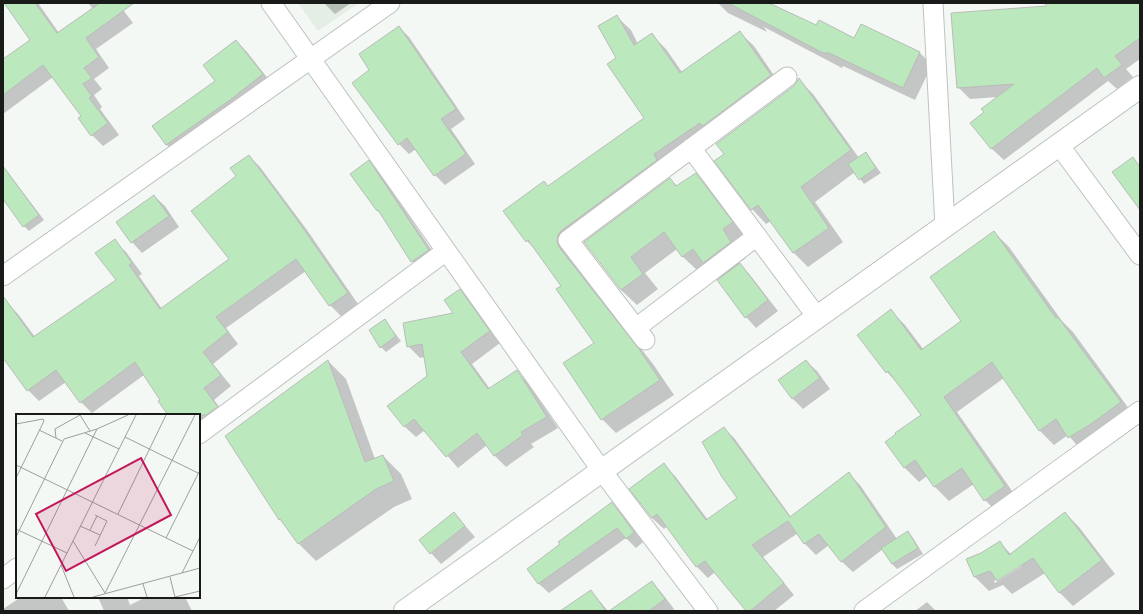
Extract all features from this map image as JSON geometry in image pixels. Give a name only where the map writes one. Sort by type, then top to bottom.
[{"type":"street","points":[[271,3],[602,471],[708,611]]},
{"type":"street","points":[[3,276],[390,3]]},
{"type":"street","points":[[933,3],[945,226]]},
{"type":"street","points":[[757,236],[640,334],[568,240],[787,77]]},
{"type":"street","points":[[405,611],[1140,87]]},
{"type":"street","points":[[1059,145],[1140,255]]},
{"type":"street","points":[[691,148],[817,317]]},
{"type":"street","points":[[200,433],[446,251]]},
{"type":"street","points":[[864,611],[1140,411]]},
{"type":"street","points":[[3,579],[16,569]]},
{"type":"shaded area","points":[[298,3],[359,3],[318,31]]},
{"type":"building","points":[[4,3],[35,3],[57,33],[100,3],[134,3],[86,38],[99,57],[84,68],[92,78],[83,84],[92,96],[89,98],[108,123],[91,136],[78,118],[81,116],[43,65],[3,95],[3,59],[30,40]]},
{"type":"building","points":[[728,3],[769,3],[816,25],[819,20],[854,38],[861,24],[920,52],[903,88],[829,53],[823,53]]},
{"type":"building","points":[[1046,3],[1140,3],[1140,38],[1115,56],[1122,65],[1104,78],[1097,68],[991,149],[970,123],[984,112],[981,109],[1014,84],[957,88],[951,13],[1046,6]]},
{"type":"building","points":[[617,15],[634,45],[652,33],[680,73],[740,31],[771,75],[703,126],[700,123],[654,154],[657,160],[561,231],[558,235],[557,241],[559,247],[639,349],[660,380],[601,420],[563,363],[594,343],[556,289],[561,286],[528,240],[526,242],[503,211],[544,181],[548,186],[644,118],[607,64],[616,58],[598,26]]},
{"type":"building","points":[[399,26],[456,109],[441,119],[466,154],[434,176],[407,138],[398,145],[352,83],[369,70],[359,54]]},
{"type":"building","points":[[236,40],[263,74],[230,100],[166,145],[152,126],[215,81],[203,65]]},
{"type":"building","points":[[799,78],[851,150],[801,187],[829,228],[793,253],[758,205],[751,210],[714,161],[724,154],[716,144],[794,86]]},
{"type":"building","points":[[866,152],[876,168],[859,180],[848,164]]},
{"type":"building","points":[[249,155],[296,218],[348,293],[329,306],[296,259],[216,317],[228,332],[203,352],[221,375],[204,388],[218,407],[206,415],[167,414],[135,362],[80,403],[56,370],[27,391],[3,358],[3,296],[33,337],[116,280],[95,253],[115,239],[132,263],[129,265],[160,309],[229,259],[191,211],[236,176],[230,168]]},
{"type":"building","points":[[1133,157],[1140,167],[1140,210],[1112,172]]},
{"type":"building","points":[[369,160],[429,250],[411,262],[378,210],[377,211],[350,174]]},
{"type":"building","points":[[3,166],[39,215],[23,227],[3,199]]},
{"type":"building","points":[[696,173],[733,222],[723,229],[731,242],[703,263],[693,249],[682,257],[664,232],[631,257],[643,274],[621,290],[584,242],[670,178],[676,186]]},
{"type":"building","points":[[154,195],[169,216],[131,243],[116,222]]},
{"type":"building","points":[[994,231],[1056,318],[1058,317],[1121,402],[1091,424],[1068,438],[1056,419],[1039,431],[992,362],[944,397],[1005,486],[984,501],[962,468],[934,487],[915,460],[904,468],[885,442],[896,434],[895,433],[921,415],[888,371],[886,373],[857,335],[891,309],[921,350],[961,321],[930,277]]},
{"type":"building","points":[[740,263],[768,300],[745,318],[717,280]]},
{"type":"building","points":[[460,289],[490,331],[461,352],[488,389],[517,370],[547,417],[521,432],[523,435],[494,456],[477,433],[446,457],[414,419],[404,427],[387,406],[427,376],[422,344],[407,347],[403,323],[453,313],[444,300]]},
{"type":"building","points":[[385,319],[396,336],[380,348],[369,330]]},
{"type":"building","points":[[328,360],[365,462],[383,455],[394,481],[376,489],[298,544],[280,519],[279,520],[225,436]]},
{"type":"building","points":[[806,360],[820,378],[792,399],[778,380]]},
{"type":"building","points":[[724,427],[790,517],[849,472],[886,527],[841,562],[819,534],[804,544],[788,521],[752,545],[784,583],[750,611],[746,611],[705,561],[696,567],[657,514],[652,518],[629,489],[664,463],[706,520],[737,498],[722,477],[702,442]]},
{"type":"building","points":[[612,502],[634,532],[626,539],[617,528],[538,584],[527,569],[560,544],[558,542]]},
{"type":"building","points":[[454,512],[465,526],[430,554],[419,540]]},
{"type":"building","points":[[1065,512],[1102,560],[1059,593],[1033,558],[997,581],[990,571],[974,577],[966,559],[981,553],[1000,541],[1009,555]]},
{"type":"building","points":[[908,531],[918,548],[892,564],[881,548]]},
{"type":"building","points":[[652,581],[665,599],[649,611],[609,611]]},
{"type":"building","points":[[591,590],[606,611],[560,611]]}]
